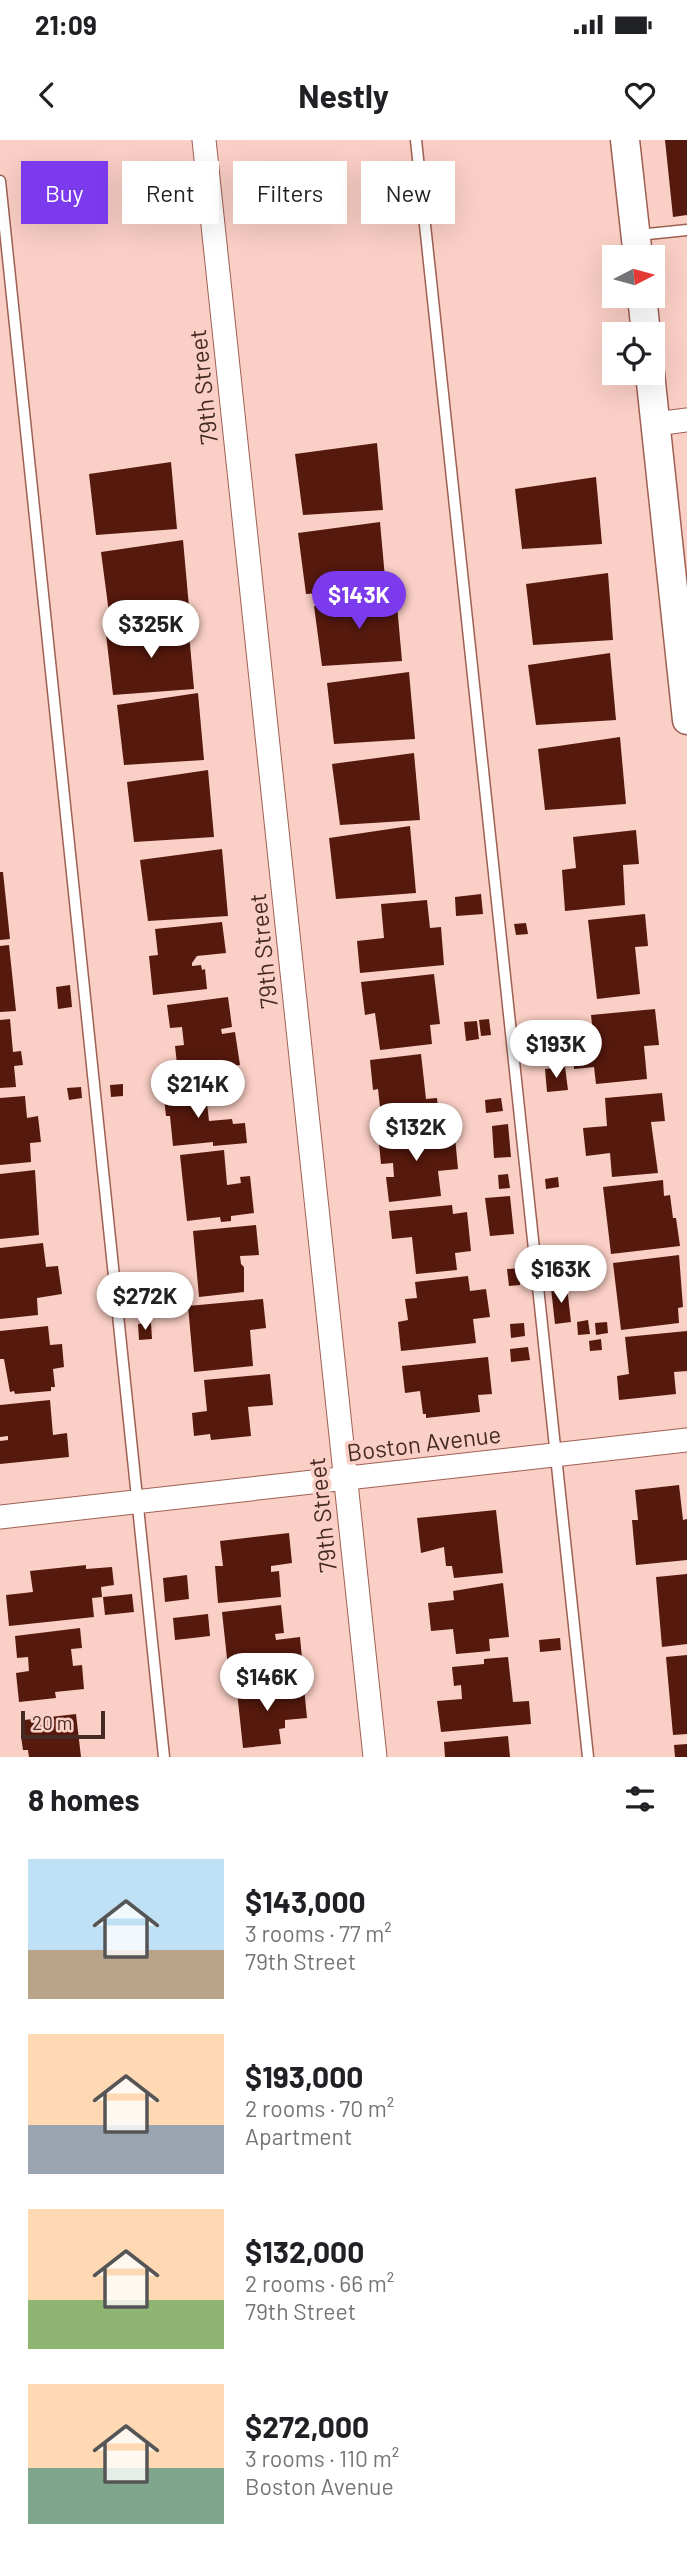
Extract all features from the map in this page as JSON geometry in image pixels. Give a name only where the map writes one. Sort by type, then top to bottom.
[{"type":"street","name":"79th Street","points":[[204,140],[375,1757]]},
{"type":"street","points":[[625,140],[637,245]]},
{"type":"street","points":[[651,385],[681,602],[687,720]]},
{"type":"street","points":[[656,424],[687,420]]},
{"type":"street","name":"Boston Avenue","points":[[0,1517],[687,1440]]},
{"type":"lane","points":[[416,140],[588,1757]]},
{"type":"lane","points":[[0,181],[164,1757]]},
{"type":"lane","points":[[640,245],[687,230]]},
{"type":"building","points":[[665,140],[687,140],[687,215],[673,217]]},
{"type":"building","points":[[377,443],[383,510],[303,515],[295,454]]},
{"type":"building","points":[[171,462],[177,529],[96,535],[89,474]]},
{"type":"building","points":[[596,477],[602,544],[522,549],[515,489]]},
{"type":"building","points":[[380,522],[386,589],[306,594],[298,533]]},
{"type":"building","points":[[183,540],[189,607],[109,613],[101,552]]},
{"type":"building","points":[[608,573],[613,640],[533,645],[526,584]]},
{"type":"building","points":[[396,594],[402,661],[322,666],[314,606]]},
{"type":"building","points":[[188,622],[194,689],[113,695],[106,634]]},
{"type":"building","points":[[610,653],[616,720],[536,725],[528,665]]},
{"type":"building","points":[[409,672],[415,739],[334,744],[327,683]]},
{"type":"building","points":[[198,693],[204,760],[124,765],[117,705]]},
{"type":"building","points":[[620,737],[626,804],[545,810],[538,749]]},
{"type":"building","points":[[414,753],[420,820],[340,825],[332,764]]},
{"type":"building","points":[[208,770],[214,837],[134,842],[127,782]]},
{"type":"building","points":[[410,826],[416,893],[336,899],[329,838]]},
{"type":"building","points":[[636,830],[639,864],[623,865],[625,905],[565,911],[562,870],[576,868],[573,837]]},
{"type":"building","points":[[222,849],[228,916],[148,921],[140,860]]},
{"type":"building","points":[[0,872],[3,872],[10,939],[0,940]]},
{"type":"building","points":[[481,894],[483,914],[456,916],[455,897]]},
{"type":"building","points":[[427,900],[430,928],[441,927],[444,965],[360,973],[357,941],[384,938],[381,904]]},
{"type":"building","points":[[645,914],[648,946],[635,947],[640,994],[597,999],[588,920]]},
{"type":"building","points":[[222,922],[226,953],[197,956],[192,963],[192,966],[201,965],[202,970],[205,969],[207,989],[153,995],[149,956],[158,955],[155,929]]},
{"type":"building","points":[[526,923],[528,934],[516,935],[514,924]]},
{"type":"building","points":[[9,945],[16,1011],[0,1012],[0,946]]},
{"type":"building","points":[[434,974],[440,1024],[430,1025],[432,1044],[380,1050],[375,1013],[365,1015],[361,982]]},
{"type":"building","points":[[70,985],[72,1007],[58,1009],[56,987]]},
{"type":"building","points":[[228,997],[232,1027],[221,1029],[222,1034],[235,1032],[240,1065],[178,1073],[175,1046],[184,1045],[182,1027],[170,1028],[167,1005]]},
{"type":"building","points":[[655,1009],[659,1045],[644,1046],[647,1079],[596,1084],[594,1067],[574,1069],[572,1045],[594,1043],[591,1015]]},
{"type":"building","points":[[10,1019],[13,1052],[21,1051],[23,1065],[14,1066],[16,1087],[0,1088],[0,1020]]},
{"type":"building","points":[[489,1019],[491,1035],[481,1036],[479,1020]]},
{"type":"building","points":[[477,1021],[479,1039],[466,1041],[464,1022]]},
{"type":"building","points":[[421,1054],[426,1099],[437,1098],[439,1119],[382,1125],[378,1089],[373,1090],[370,1060]]},
{"type":"building","points":[[565,1067],[568,1090],[547,1092],[545,1069]]},
{"type":"building","points":[[123,1084],[123,1096],[111,1097],[110,1085]]},
{"type":"building","points":[[205,1085],[209,1121],[232,1119],[233,1124],[245,1123],[247,1143],[213,1146],[213,1142],[173,1146],[170,1116],[166,1116],[163,1089]]},
{"type":"building","points":[[81,1087],[82,1098],[69,1100],[67,1088]]},
{"type":"building","points":[[662,1093],[665,1121],[651,1122],[658,1173],[612,1177],[610,1153],[586,1156],[583,1128],[607,1126],[605,1098]]},
{"type":"building","points":[[25,1096],[27,1118],[38,1116],[41,1142],[30,1143],[31,1162],[0,1165],[0,1098]]},
{"type":"building","points":[[501,1098],[503,1111],[486,1113],[485,1100]]},
{"type":"building","points":[[508,1124],[511,1157],[494,1158],[492,1126]]},
{"type":"building","points":[[434,1128],[435,1139],[455,1137],[458,1169],[438,1171],[441,1196],[389,1202],[386,1177],[394,1177],[393,1163],[381,1164],[378,1134]]},
{"type":"building","points":[[224,1150],[227,1185],[241,1183],[240,1177],[250,1176],[254,1213],[231,1216],[231,1221],[221,1222],[220,1217],[187,1221],[180,1155]]},
{"type":"building","points":[[35,1170],[39,1235],[0,1239],[0,1174]]},
{"type":"building","points":[[508,1174],[510,1188],[499,1189],[498,1175]]},
{"type":"building","points":[[558,1177],[559,1187],[546,1189],[545,1179]]},
{"type":"building","points":[[663,1180],[664,1196],[670,1195],[673,1218],[676,1218],[680,1246],[611,1254],[603,1187]]},
{"type":"building","points":[[510,1196],[514,1234],[490,1236],[485,1198]]},
{"type":"building","points":[[452,1205],[453,1214],[467,1212],[471,1251],[455,1253],[457,1270],[416,1274],[412,1237],[392,1239],[389,1211]]},
{"type":"building","points":[[256,1225],[259,1255],[240,1256],[244,1267],[244,1292],[199,1297],[193,1231]]},
{"type":"building","points":[[43,1243],[46,1267],[58,1266],[62,1294],[37,1298],[38,1315],[0,1319],[0,1248]]},
{"type":"building","points":[[679,1255],[683,1307],[678,1308],[679,1323],[621,1330],[613,1263]]},
{"type":"building","points":[[519,1268],[520,1285],[509,1286],[507,1269]]},
{"type":"building","points":[[468,1276],[470,1291],[486,1289],[490,1317],[473,1319],[476,1343],[401,1351],[398,1322],[408,1320],[405,1299],[417,1298],[415,1282]]},
{"type":"building","points":[[145,1286],[147,1304],[134,1305],[132,1288]]},
{"type":"building","points":[[567,1287],[571,1322],[555,1324],[551,1288]]},
{"type":"building","points":[[263,1299],[266,1328],[250,1330],[253,1366],[194,1372],[188,1306]]},
{"type":"building","points":[[588,1320],[590,1334],[578,1335],[577,1322]]},
{"type":"building","points":[[607,1322],[608,1333],[596,1335],[595,1323]]},
{"type":"building","points":[[151,1323],[152,1339],[139,1340],[138,1324]]},
{"type":"building","points":[[524,1323],[525,1336],[511,1338],[510,1324]]},
{"type":"building","points":[[48,1326],[50,1345],[62,1344],[64,1367],[53,1369],[55,1387],[51,1387],[51,1391],[15,1394],[14,1391],[10,1392],[4,1359],[0,1359],[0,1331]]},
{"type":"building","points":[[687,1331],[687,1371],[674,1372],[676,1394],[619,1400],[617,1376],[629,1374],[625,1337]]},
{"type":"building","points":[[601,1339],[602,1350],[590,1351],[589,1341]]},
{"type":"building","points":[[528,1347],[530,1360],[511,1362],[510,1349]]},
{"type":"building","points":[[488,1357],[492,1394],[478,1395],[480,1412],[426,1418],[420,1391],[405,1393],[402,1366]]},
{"type":"building","points":[[270,1374],[273,1405],[248,1407],[251,1436],[211,1440],[210,1434],[194,1436],[192,1413],[207,1411],[204,1380]]},
{"type":"building","points":[[50,1400],[53,1435],[67,1433],[69,1457],[0,1464],[0,1441],[8,1440],[8,1436],[0,1437],[0,1405]]},
{"type":"building","points":[[679,1485],[683,1520],[687,1519],[687,1560],[636,1565],[632,1520],[638,1520],[635,1490]]},
{"type":"building","points":[[496,1510],[503,1573],[454,1578],[452,1566],[446,1566],[444,1547],[421,1553],[417,1518]]},
{"type":"building","points":[[289,1533],[292,1563],[271,1566],[271,1572],[279,1571],[281,1597],[218,1603],[215,1566],[223,1566],[220,1541]]},
{"type":"building","points":[[86,1565],[86,1569],[112,1567],[114,1585],[101,1587],[102,1597],[92,1598],[94,1617],[9,1626],[6,1595],[33,1592],[30,1571]]},
{"type":"building","points":[[687,1574],[687,1644],[662,1647],[656,1577]]},
{"type":"building","points":[[187,1575],[189,1599],[165,1602],[163,1578]]},
{"type":"building","points":[[503,1583],[509,1637],[489,1639],[490,1651],[456,1654],[453,1629],[431,1631],[428,1603],[454,1600],[453,1591]]},
{"type":"building","points":[[132,1594],[134,1612],[105,1615],[103,1597]]},
{"type":"building","points":[[281,1605],[284,1633],[275,1634],[276,1640],[300,1637],[303,1669],[229,1677],[222,1612]]},
{"type":"building","points":[[208,1614],[210,1636],[175,1640],[173,1618]]},
{"type":"building","points":[[80,1628],[82,1648],[71,1649],[73,1666],[82,1665],[84,1689],[55,1692],[56,1698],[19,1702],[16,1673],[29,1671],[28,1657],[17,1658],[15,1636]]},
{"type":"building","points":[[560,1638],[561,1650],[540,1652],[539,1640]]},
{"type":"building","points":[[687,1655],[687,1734],[673,1735],[666,1657]]},
{"type":"building","points":[[508,1657],[513,1702],[529,1701],[531,1724],[441,1732],[437,1701],[462,1699],[461,1685],[454,1686],[452,1667],[484,1664],[484,1659]]},
{"type":"building","points":[[255,1680],[257,1692],[304,1687],[307,1718],[285,1720],[285,1728],[279,1729],[281,1744],[243,1748],[236,1682]]},
{"type":"building","points":[[76,1714],[81,1757],[29,1757],[28,1750],[23,1750],[21,1736],[25,1735],[24,1720]]},
{"type":"building","points":[[508,1736],[510,1757],[445,1757],[444,1742]]},
{"type":"building","points":[[687,1744],[687,1757],[675,1757],[674,1745]]}]
